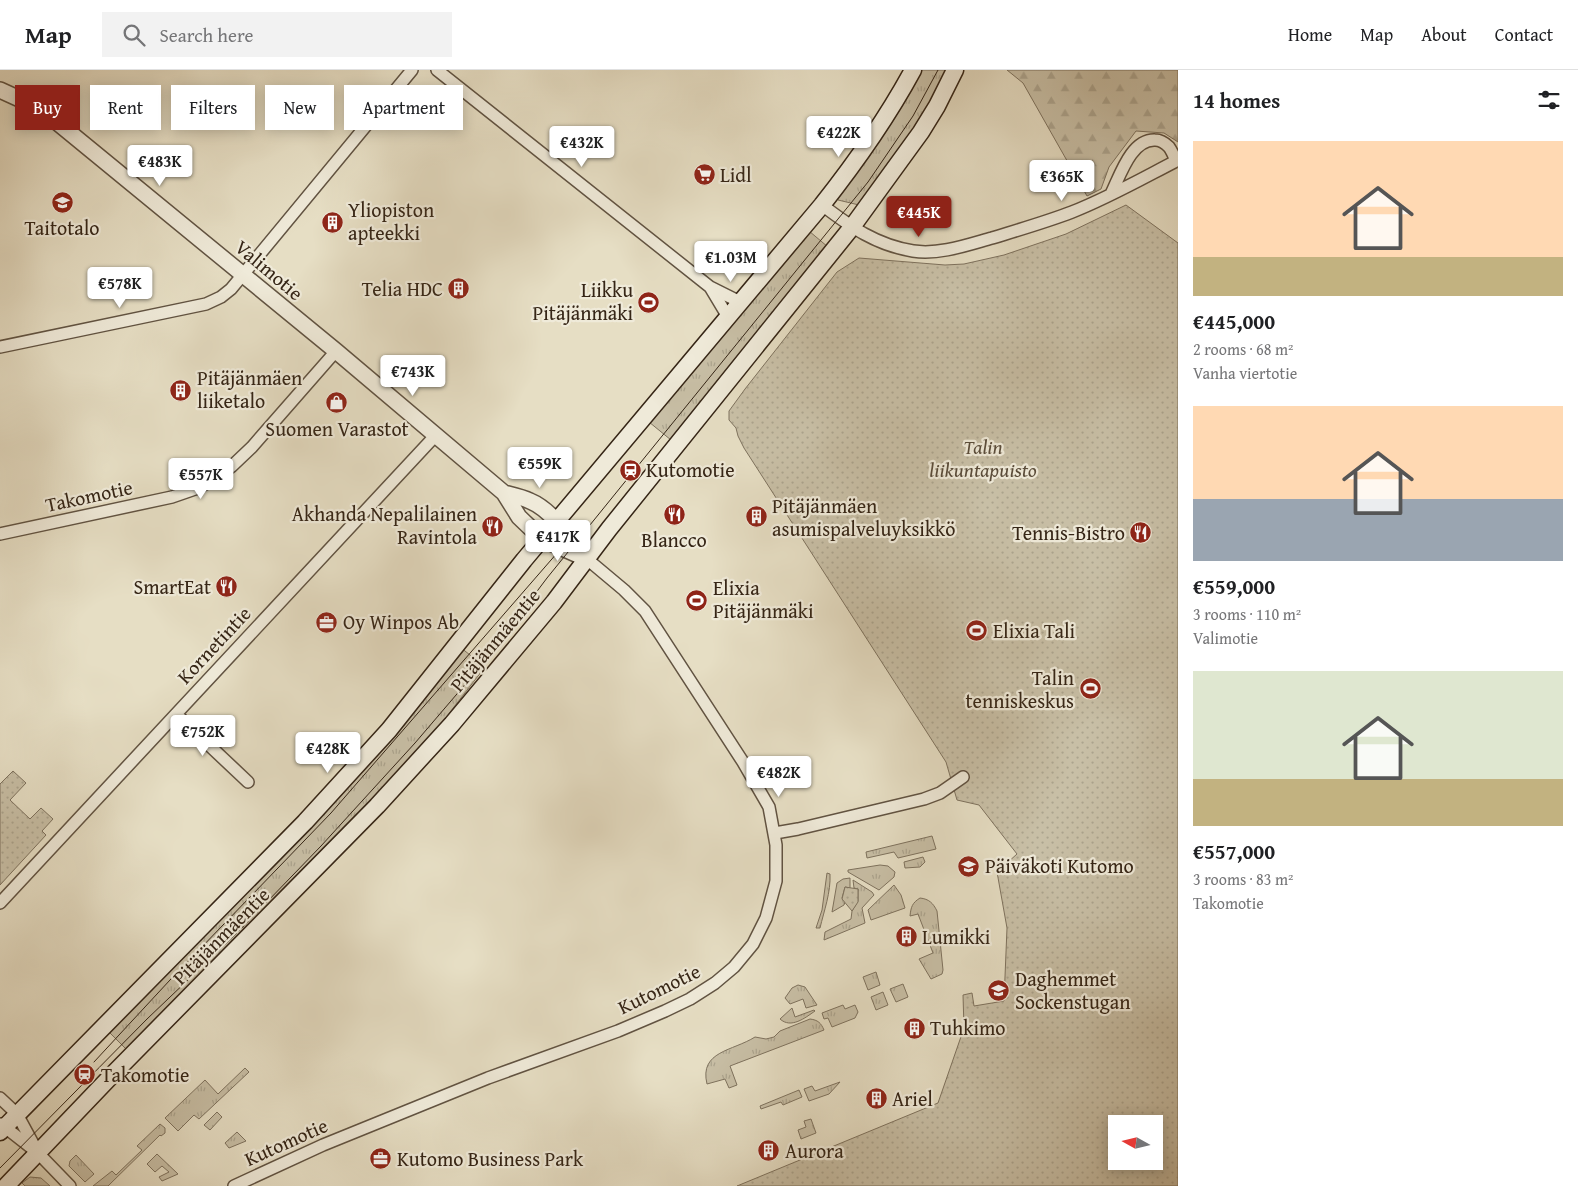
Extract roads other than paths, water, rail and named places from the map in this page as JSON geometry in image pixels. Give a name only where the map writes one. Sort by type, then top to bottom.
[{"type":"main road","name":"Pitäjänmäentie","points":[[2,1127],[118,1014],[305,822],[389,730],[542,539],[822,205],[880,127],[914,70]]},
{"type":"main road","name":"Pitäjänmäentie","points":[[6,1186],[377,806],[458,717],[554,602],[609,529],[852,227],[921,132],[937,106],[955,70]]},
{"type":"street","points":[[0,347],[206,304],[221,297],[231,289],[412,70]]},
{"type":"street","points":[[437,70],[710,288],[740,302]]},
{"type":"street","name":"Valimotie","points":[[0,90],[24,101],[58,123],[336,351],[504,493],[519,517],[542,539],[587,559]]},
{"type":"street","points":[[822,205],[852,227],[874,239],[895,247],[915,251],[936,251],[977,242],[1072,212],[1112,194],[1177,160],[1169,147],[1159,140],[1151,140],[1140,144],[1132,153],[1112,194]]},
{"type":"street","points":[[710,288],[728,317]]},
{"type":"street","name":"Takomotie","points":[[0,534],[172,496],[198,488],[232,466],[252,447],[336,351]]},
{"type":"street","name":"Kornetintie","points":[[0,903],[435,436]]},
{"type":"street","name":"Valimotie","points":[[504,493],[531,501],[557,522],[587,559]]},
{"type":"street","name":"Kutomotie","points":[[234,1186],[323,1145],[488,1078],[618,1031],[665,1011],[715,983],[754,944],[766,918],[776,882],[775,833],[769,807],[758,786],[645,611],[624,590],[587,559]]},
{"type":"street","points":[[176,714],[248,782]]},
{"type":"street","points":[[775,833],[798,830],[924,799],[944,790],[963,777]]},
{"type":"street","points":[[0,1098],[17,1114],[38,1153]]},
{"type":"street","points":[[2,1127],[38,1153],[70,1186]]},
{"type":"tram line","points":[[0,1168],[147,1019],[235,935],[321,846],[415,743],[480,667],[547,578],[868,182],[913,116],[938,70]]},
{"type":"tram line","points":[[94,1062],[331,813],[558,552]]},
{"type":"place","name":"Lidl","points":[[704,175]]},
{"type":"place","name":"Taitotalo","points":[[62,202]]},
{"type":"place","name":"Yliopiston apteekki","points":[[332,222]]},
{"type":"place","name":"Telia HDC","points":[[459,289]]},
{"type":"place","name":"Liikku Pitäjänmäki","points":[[649,302]]},
{"type":"place","name":"Pitäjänmäen liiketalo","points":[[181,390]]},
{"type":"place","name":"Suomen Varastot","points":[[337,403]]},
{"type":"place","name":"Kutomotie","points":[[630,470]]},
{"type":"place","name":"Blancco","points":[[674,514]]},
{"type":"place","name":"Pitäjänmäen asumispalveluyksikkö","points":[[756,517]]},
{"type":"place","name":"Akhanda Nepalilainen Ravintola","points":[[493,526]]},
{"type":"place","name":"Tennis-Bistro","points":[[1141,533]]},
{"type":"place","name":"SmartEat","points":[[227,587]]},
{"type":"place","name":"Elixia Pitäjänmäki","points":[[697,600]]},
{"type":"place","name":"Oy Winpos Ab","points":[[327,622]]},
{"type":"place","name":"Elixia Tali","points":[[977,631]]},
{"type":"place","name":"Talin tenniskeskus","points":[[1090,689]]},
{"type":"place","name":"Päiväkoti Kutomo","points":[[969,866]]},
{"type":"place","name":"Lumikki","points":[[906,937]]},
{"type":"place","name":"Daghemmet Sockenstugan","points":[[999,991]]},
{"type":"place","name":"Tuhkimo","points":[[914,1028]]},
{"type":"place","name":"Takomotie","points":[[85,1075]]},
{"type":"place","name":"Ariel","points":[[876,1099]]},
{"type":"place","name":"Aurora","points":[[769,1151]]},
{"type":"place","name":"Kutomo Business Park","points":[[381,1159]]},
{"type":"park label","name":"Talin liikuntapuisto","points":[[983,458]]}]
